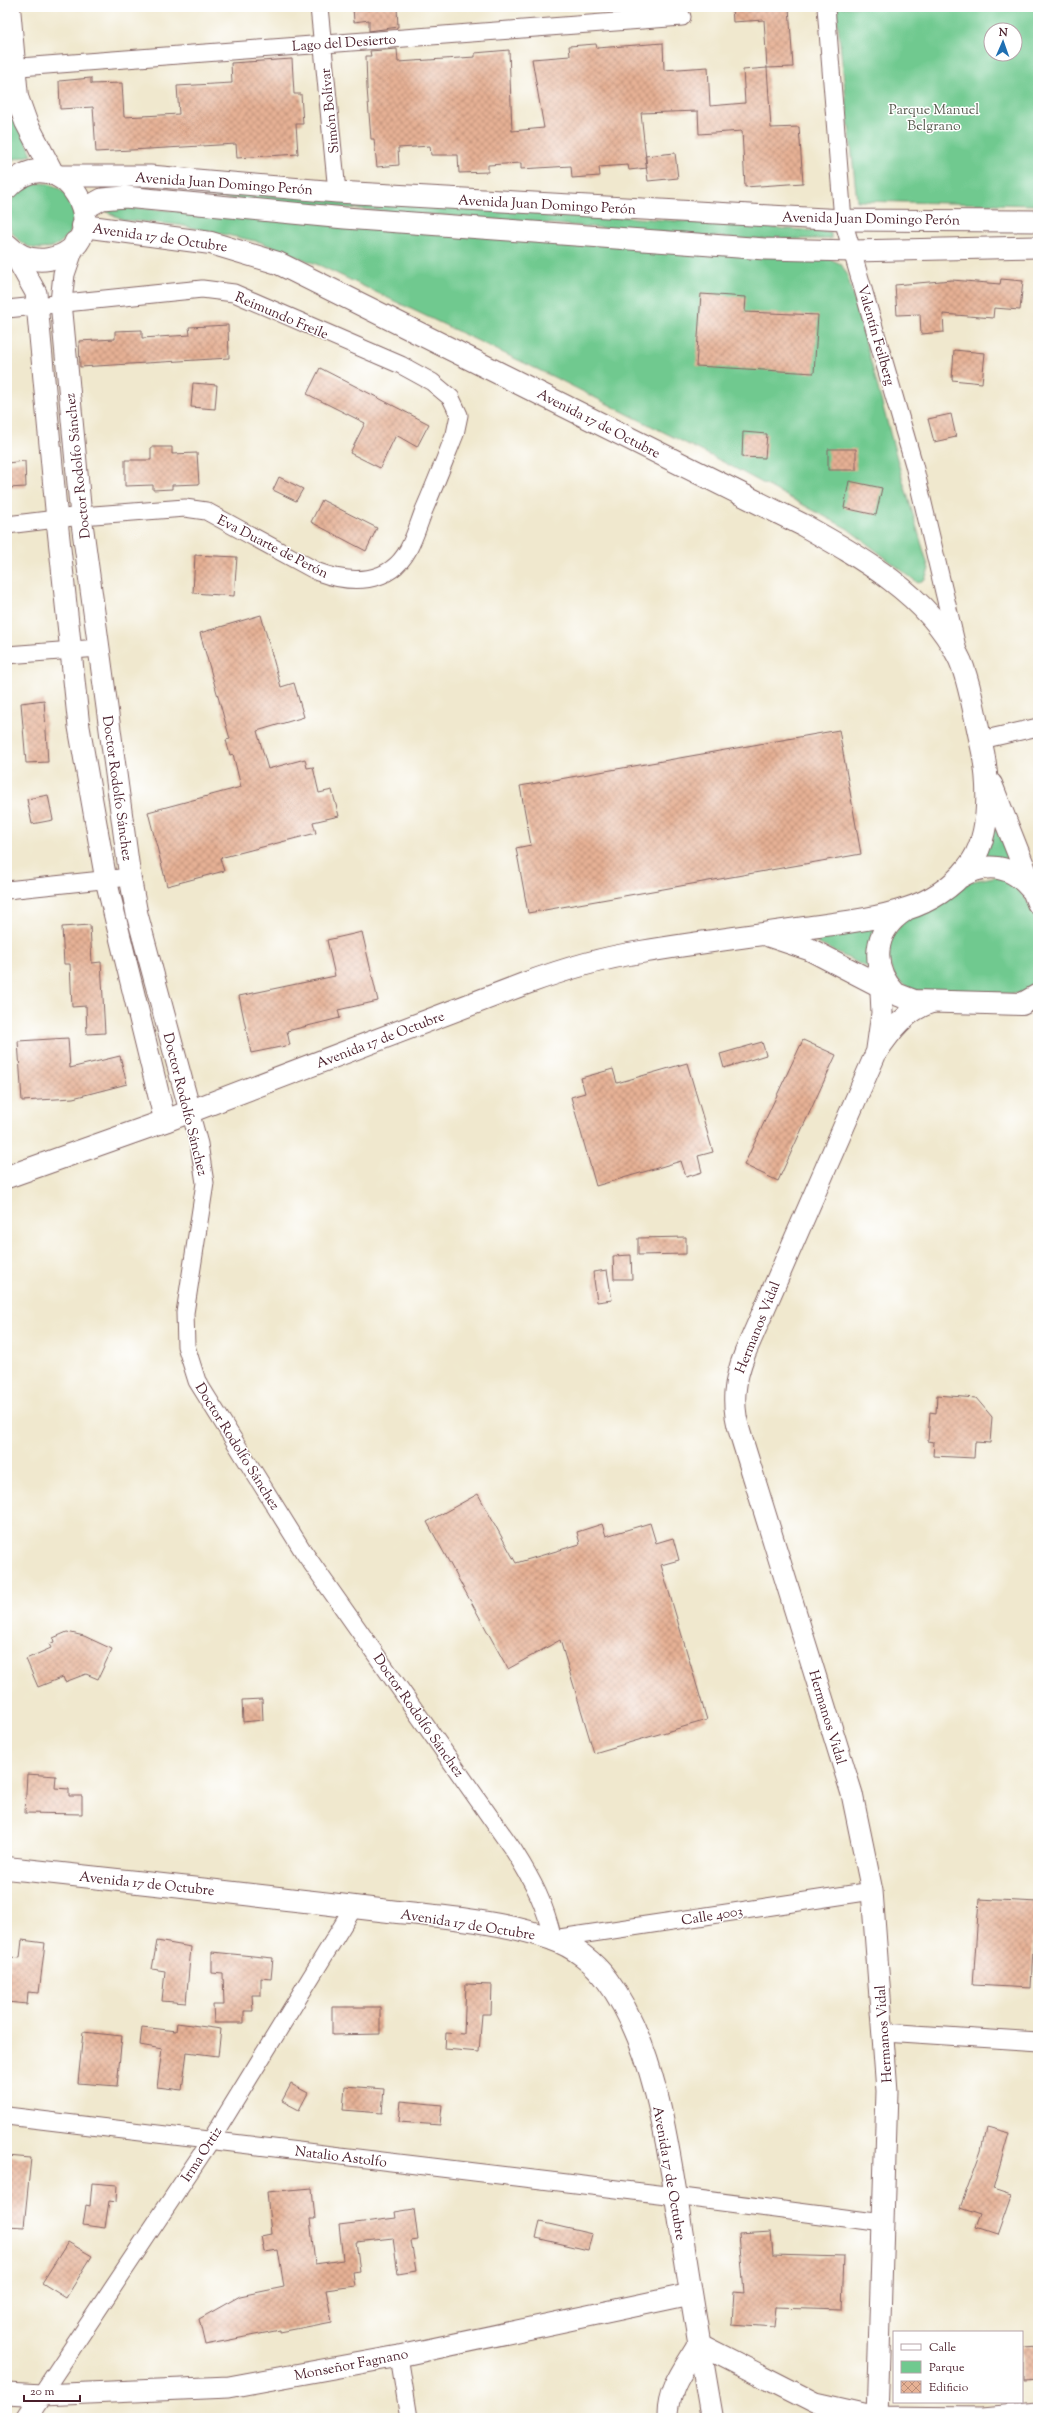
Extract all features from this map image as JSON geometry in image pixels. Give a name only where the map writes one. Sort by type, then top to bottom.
[{"type":"main road","name":"Avenida 17 de Octubre","points":[[9,7],[10,68],[21,109],[55,175],[65,180],[77,192],[81,226],[62,254],[45,260],[27,258],[9,247]]},
{"type":"main road","points":[[7,188],[15,180],[31,174],[55,175]]},
{"type":"main road","name":"Avenida 17 de Octubre","points":[[7,1177],[190,1111],[524,984],[575,967],[639,952],[867,919],[907,909],[935,896],[957,879],[968,868],[979,848],[985,823],[987,776],[981,740],[960,658],[946,634],[910,597],[859,558],[830,540],[301,273],[255,254],[211,243],[81,226]]},
{"type":"main road","name":"Avenida 17 de Octubre","points":[[987,776],[1035,897]]},
{"type":"main road","points":[[957,879],[976,868],[1001,869],[1018,876],[1035,897]]},
{"type":"main road","points":[[885,984],[878,950],[885,929],[891,920],[907,909]]},
{"type":"main road","name":"Avenida 17 de Octubre","points":[[761,935],[796,943],[885,984],[914,1001],[1033,1001]]},
{"type":"main road","name":"Avenida 17 de Octubre","points":[[7,1868],[354,1907],[496,1926],[553,1939],[573,1948],[591,1962],[606,1978],[628,2015],[642,2049],[656,2098],[675,2196],[712,2418]]},
{"type":"street","name":"Simón Bolívar","points":[[318,7],[337,192]]},
{"type":"street","name":"Valentín Feilberg","points":[[826,7],[843,220],[914,465],[960,658]]},
{"type":"street","name":"Lago del Desierto","points":[[10,68],[321,43],[682,17]]},
{"type":"street","points":[[7,174],[31,174]]},
{"type":"street","name":"Avenida Juan Domingo Perón","points":[[55,175],[150,176],[337,192],[843,220],[1038,221]]},
{"type":"street","name":"Avenida Juan Domingo Perón","points":[[81,226],[102,199],[125,197],[345,218],[765,250],[853,251],[1038,247]]},
{"type":"street","name":"Doctor Rodolfo Sánchez","points":[[81,226],[64,274],[61,302],[81,516],[130,877],[137,914],[199,1144],[205,1183],[185,1313],[186,1346],[197,1381],[303,1551],[514,1851],[539,1893],[547,1911],[553,1939]]},
{"type":"street","name":"Doctor Rodolfo Sánchez","points":[[9,247],[34,287],[38,305],[57,520],[79,727],[106,880],[164,1120]]},
{"type":"street","name":"Reimundo Freile","points":[[7,309],[61,302],[202,289],[234,293],[401,366],[432,382],[451,398],[459,415]]},
{"type":"street","name":"Eva Duarte de Perón","points":[[7,525],[81,516],[185,508],[206,511],[318,572],[337,579],[359,580],[376,578],[394,568],[408,550],[455,434],[459,415]]},
{"type":"street","points":[[7,655],[99,648]]},
{"type":"street","points":[[981,740],[1038,727]]},
{"type":"street","points":[[7,890],[130,877]]},
{"type":"street","name":"Hermanos Vidal","points":[[877,2417],[887,2091],[884,2032],[872,1891],[852,1794],[738,1426],[733,1394],[745,1353],[876,1053],[882,1026],[885,984]]},
{"type":"street","name":"Hermanos Vidal","points":[[876,1053],[904,1018],[921,1006],[933,1002]]},
{"type":"street","name":"Calle 4003","points":[[553,1939],[872,1891]]},
{"type":"street","name":"Irma Ortiz","points":[[41,2395],[211,2140],[354,1907]]},
{"type":"street","points":[[884,2032],[1038,2042]]},
{"type":"street","name":"Natalio Astolfo","points":[[7,2116],[675,2196],[884,2223]]},
{"type":"street","name":"Monseñor Fagnano","points":[[7,2393],[41,2395],[228,2387],[399,2356],[691,2294]]},
{"type":"street","points":[[668,2418],[672,2391],[699,2344],[815,2402],[877,2417],[983,2418],[1038,2413]]},
{"type":"street","points":[[399,2356],[409,2418]]},
{"type":"street","points":[[26,2418],[41,2395]]},
{"type":"green space","name":"Parque Manuel Belgrano","points":[[836,7],[1038,7],[1038,205],[857,201]]},
{"type":"green space","points":[[7,92],[32,155],[7,161]]},
{"type":"green space","points":[[41,183],[54,186],[64,193],[71,203],[74,216],[71,229],[64,239],[54,246],[41,249],[28,246],[18,239],[11,229],[8,216],[11,203],[18,193],[28,186]]},
{"type":"green space","points":[[203,190],[455,205],[818,231],[831,233],[831,239],[745,239],[205,197]]},
{"type":"green space","points":[[112,206],[828,258],[841,264],[847,274],[902,477],[929,569],[925,579],[918,583],[848,529],[727,464],[564,382],[321,266],[260,242],[179,225],[124,220],[105,211]]},
{"type":"green space","points":[[994,822],[1014,864],[982,856]]},
{"type":"green space","points":[[998,876],[1013,886],[1024,896],[1031,908],[1037,933],[1038,979],[1022,994],[911,990],[897,979],[891,969],[889,957],[891,938],[906,918],[968,882]]},
{"type":"green space","points":[[877,925],[870,969],[801,935]]},
{"type":"building","points":[[353,7],[397,7],[398,27],[369,31],[369,20],[354,22]]},
{"type":"building","points":[[732,7],[789,7],[793,67],[767,68],[764,20],[733,22]]},
{"type":"building","points":[[663,43],[664,70],[708,67],[710,106],[745,103],[743,70],[767,68],[771,128],[799,127],[803,183],[745,187],[742,131],[699,134],[698,111],[641,113],[647,168],[629,170],[628,165],[599,167],[600,176],[572,178],[571,166],[521,169],[521,163],[488,165],[488,172],[459,173],[458,155],[431,155],[430,146],[398,148],[399,165],[377,167],[374,139],[371,139],[367,88],[366,56],[371,56],[370,51],[397,49],[398,62],[475,57],[475,53],[509,50],[512,131],[544,128],[532,59],[570,56],[569,46],[596,44],[597,48]]},
{"type":"building","points":[[292,59],[294,94],[301,94],[303,124],[296,124],[298,154],[237,158],[236,144],[96,152],[93,107],[60,109],[59,81],[91,78],[91,84],[122,83],[124,117],[179,114],[177,86],[232,83],[231,63]]},
{"type":"building","points":[[675,153],[678,178],[648,181],[645,156]]},
{"type":"building","points":[[1001,279],[1023,281],[1020,310],[994,308],[993,318],[943,314],[944,332],[921,334],[920,314],[897,315],[895,285],[952,280],[1000,284]]},
{"type":"building","points":[[701,294],[746,297],[745,312],[818,315],[814,373],[696,366]]},
{"type":"building","points":[[228,325],[229,358],[80,367],[79,341],[115,339],[115,331],[142,330],[142,338],[190,335],[189,327]]},
{"type":"building","points":[[954,350],[985,353],[982,383],[952,380]]},
{"type":"building","points":[[320,368],[429,424],[417,447],[396,435],[380,468],[350,453],[365,423],[307,394]]},
{"type":"building","points":[[193,383],[217,385],[215,409],[191,407]]},
{"type":"building","points":[[951,414],[956,437],[934,442],[928,419]]},
{"type":"building","points":[[743,432],[767,434],[765,458],[742,457]]},
{"type":"building","points":[[151,447],[172,447],[172,454],[197,453],[199,484],[172,485],[172,489],[153,490],[153,485],[125,486],[125,460],[151,460]]},
{"type":"building","points":[[828,449],[856,449],[856,470],[828,470]]},
{"type":"building","points":[[25,461],[26,487],[7,488],[7,463]]},
{"type":"building","points":[[279,477],[303,489],[296,501],[273,490]]},
{"type":"building","points":[[849,481],[882,488],[876,515],[844,508]]},
{"type":"building","points":[[322,500],[377,528],[366,551],[311,522]]},
{"type":"building","points":[[195,555],[237,557],[234,596],[193,593]]},
{"type":"building","points":[[261,615],[281,687],[294,683],[304,717],[257,731],[268,769],[305,759],[307,768],[313,767],[319,793],[332,790],[339,816],[313,822],[316,833],[220,858],[224,871],[167,886],[148,812],[241,787],[233,754],[230,755],[226,740],[230,739],[200,633]]},
{"type":"building","points":[[44,700],[48,762],[26,763],[21,703]]},
{"type":"building","points":[[839,730],[861,854],[528,913],[516,848],[531,845],[520,786]]},
{"type":"building","points":[[48,795],[53,820],[32,824],[27,799]]},
{"type":"building","points":[[90,925],[92,963],[101,962],[105,1033],[87,1034],[86,1006],[72,1007],[70,964],[64,964],[62,927]]},
{"type":"building","points":[[362,932],[378,1001],[338,1010],[340,1018],[287,1031],[290,1045],[251,1053],[239,996],[335,976],[327,940]]},
{"type":"building","points":[[68,1038],[70,1068],[120,1056],[127,1084],[73,1098],[22,1101],[18,1041]]},
{"type":"building","points":[[803,1040],[836,1055],[778,1181],[744,1165]]},
{"type":"building","points":[[762,1042],[766,1055],[724,1068],[720,1054]]},
{"type":"building","points":[[687,1063],[713,1152],[698,1156],[702,1172],[686,1177],[681,1161],[596,1186],[571,1097],[585,1093],[581,1078],[613,1069],[617,1083]]},
{"type":"building","points":[[686,1237],[686,1254],[638,1255],[638,1238]]},
{"type":"building","points":[[631,1255],[632,1279],[614,1279],[613,1256]]},
{"type":"building","points":[[607,1270],[612,1300],[597,1302],[593,1272]]},
{"type":"building","points":[[937,1395],[976,1398],[992,1417],[990,1443],[975,1442],[974,1458],[933,1456],[934,1442],[928,1441],[930,1412],[936,1413]]},
{"type":"building","points":[[478,1494],[516,1563],[580,1544],[577,1532],[602,1524],[606,1536],[650,1523],[656,1543],[673,1538],[679,1560],[661,1565],[707,1720],[594,1753],[560,1640],[508,1669],[427,1522]]},
{"type":"building","points":[[67,1632],[84,1636],[112,1649],[98,1679],[86,1674],[65,1682],[63,1677],[38,1687],[26,1659],[51,1648],[49,1644],[54,1642],[53,1638]]},
{"type":"building","points":[[262,1699],[263,1720],[243,1722],[242,1700]]},
{"type":"building","points":[[27,1774],[56,1776],[55,1788],[69,1789],[69,1796],[82,1796],[82,1814],[25,1813]]},
{"type":"building","points":[[979,1899],[1038,1902],[1038,1928],[1034,1928],[1031,1988],[973,1985]]},
{"type":"building","points":[[22,1940],[45,1943],[39,1993],[28,1992],[27,2004],[7,2002],[7,1970],[9,1970],[10,1957],[20,1958]]},
{"type":"building","points":[[157,1941],[191,1947],[186,2003],[162,2001],[165,1971],[152,1969]]},
{"type":"building","points":[[212,1952],[273,1958],[271,1979],[261,1978],[261,1995],[252,1995],[253,2011],[244,2011],[244,2023],[214,2023],[213,2005],[224,2005],[223,1974],[212,1973]]},
{"type":"building","points":[[466,1984],[492,1985],[491,2014],[482,2014],[479,2052],[445,2049],[446,2033],[464,2034]]},
{"type":"building","points":[[332,2007],[380,2007],[380,2034],[332,2035]]},
{"type":"building","points":[[177,2023],[221,2029],[218,2056],[187,2052],[182,2090],[157,2087],[162,2049],[140,2045],[142,2027],[176,2031]]},
{"type":"building","points":[[83,2032],[122,2036],[117,2086],[78,2083]]},
{"type":"building","points":[[291,2084],[308,2093],[299,2110],[282,2101]]},
{"type":"building","points":[[345,2086],[384,2089],[382,2113],[343,2110]]},
{"type":"building","points":[[401,2101],[442,2105],[440,2125],[399,2122]]},
{"type":"building","points":[[986,2127],[1009,2133],[993,2189],[1011,2195],[997,2235],[976,2228],[981,2215],[960,2208],[981,2151]]},
{"type":"building","points":[[7,2156],[31,2158],[24,2227],[7,2226]]},
{"type":"building","points":[[92,2183],[117,2185],[116,2202],[109,2201],[105,2228],[83,2225],[86,2205],[90,2206]]},
{"type":"building","points":[[312,2188],[315,2219],[310,2219],[315,2264],[343,2260],[339,2225],[396,2218],[395,2212],[414,2209],[418,2240],[411,2241],[416,2271],[398,2274],[393,2238],[356,2242],[360,2271],[353,2272],[355,2286],[326,2290],[332,2322],[280,2332],[280,2330],[205,2345],[199,2319],[240,2296],[284,2287],[278,2250],[264,2252],[261,2236],[271,2234],[267,2192]]},
{"type":"building","points":[[540,2222],[592,2234],[588,2250],[536,2238]]},
{"type":"building","points":[[771,2232],[773,2255],[844,2257],[842,2309],[776,2307],[774,2327],[732,2324],[734,2292],[744,2293],[739,2234]]},
{"type":"building","points":[[68,2242],[92,2256],[66,2298],[42,2283]]},
{"type":"building","points":[[1038,2346],[1038,2381],[1023,2382],[1023,2347]]}]
